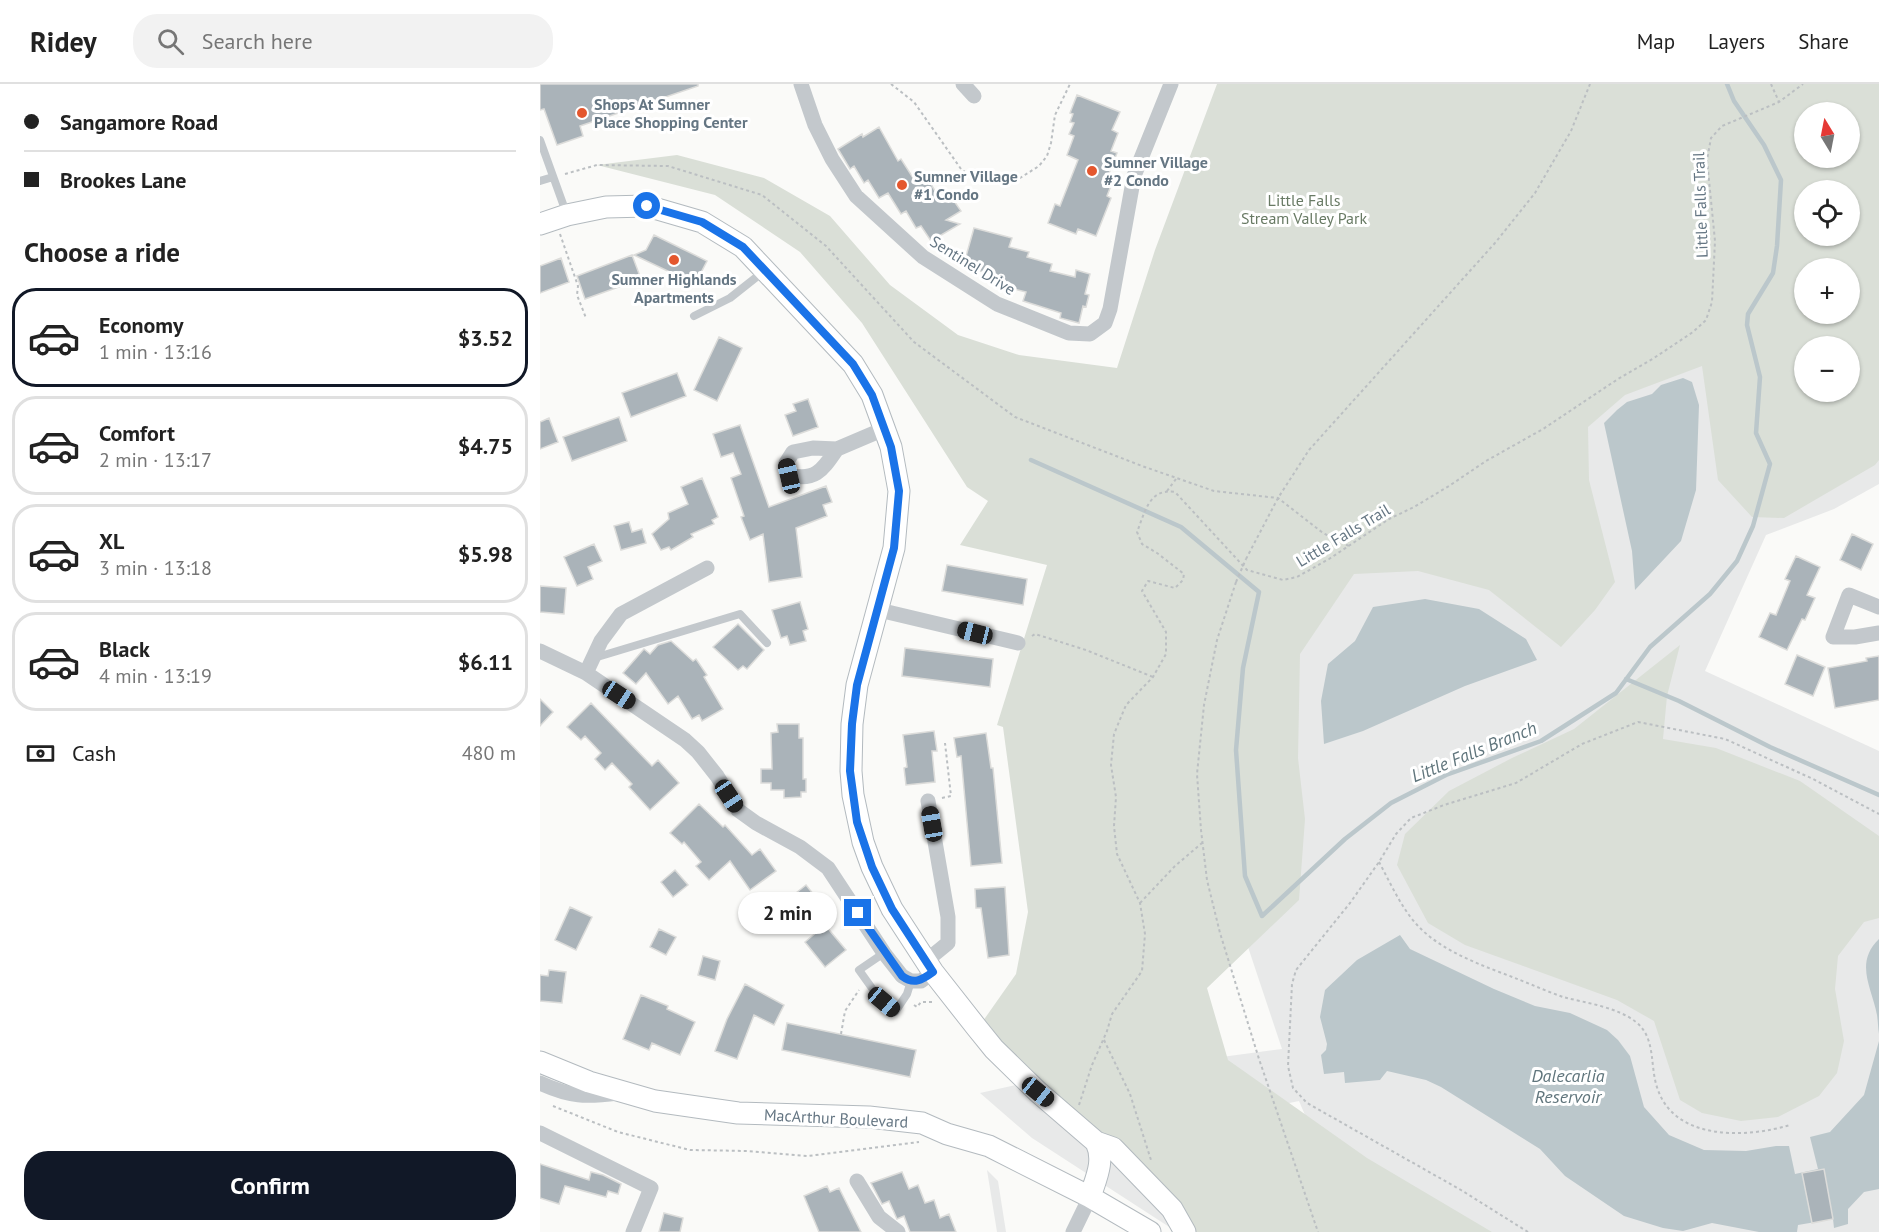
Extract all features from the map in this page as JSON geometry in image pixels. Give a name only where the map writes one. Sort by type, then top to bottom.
[{"type":"street","name":"Sentinel Drive","points":[[801,84],[815,125],[832,159],[856,196],[923,257],[997,304],[1069,333],[1090,334],[1105,323],[1110,309],[1134,176],[1171,84]]},
{"type":"street","points":[[963,84],[974,96]]},
{"type":"street","points":[[555,222],[606,207],[647,206],[702,222],[743,247],[853,364],[872,395],[891,447],[899,491],[894,548],[857,685],[850,747],[853,795],[863,842],[880,886],[892,909],[930,967],[994,1049],[1038,1092],[1096,1142],[1113,1148],[1172,1209],[1185,1232]]},
{"type":"street","points":[[837,449],[884,429]]},
{"type":"street","points":[[586,673],[601,641],[621,614],[707,568]]},
{"type":"street","points":[[1879,607],[1850,595],[1833,637],[1855,637],[1879,633]]},
{"type":"street","points":[[879,610],[1018,643]]},
{"type":"street","points":[[540,651],[586,673],[653,717],[698,752],[717,776],[738,810],[756,823],[800,846],[828,868],[884,953],[902,976],[911,981],[921,981],[948,943],[948,916],[928,801]]},
{"type":"street","name":"MacArthur Boulevard","points":[[540,1062],[589,1082],[655,1101],[738,1113],[869,1118],[922,1123],[947,1134],[989,1146],[1090,1197],[1150,1232]]},
{"type":"street","points":[[540,1083],[551,1089],[584,1097],[627,1092]]},
{"type":"street","points":[[540,1133],[651,1188],[633,1232]]},
{"type":"street","points":[[1073,1232],[1090,1197],[1101,1162],[1101,1152],[1096,1142]]},
{"type":"street","points":[[857,1181],[879,1217],[898,1232]]},
{"type":"lane","points":[[540,140],[553,177],[555,222]]},
{"type":"lane","points":[[540,182],[553,177]]},
{"type":"lane","points":[[694,316],[730,298],[765,270]]},
{"type":"lane","points":[[593,658],[740,614],[767,643]]},
{"type":"lane","points":[[884,953],[859,970],[884,1002],[895,1012],[905,998],[911,981]]},
{"type":"path","points":[[891,84],[914,102],[961,170],[977,180],[991,182],[1020,178],[1039,166],[1047,156],[1055,115],[1070,84]]},
{"type":"path","points":[[1318,1232],[1259,1059],[1220,933],[1208,880],[1202,843],[1197,774],[1204,705],[1217,640],[1246,559],[1278,498],[1309,450],[1495,243],[1535,193],[1571,131],[1590,84]]},
{"type":"path","points":[[1771,84],[1779,102]]},
{"type":"path","name":"Little Falls Trail","points":[[1167,491],[1175,492],[1247,570],[1283,580],[1297,577],[1329,559],[1389,519],[1543,429],[1590,396],[1674,345],[1706,320],[1712,302],[1715,241],[1707,160],[1711,138],[1722,126],[1779,102],[1803,84]]},
{"type":"path","points":[[553,177],[597,165],[668,166],[762,195],[826,246],[914,342],[1015,417],[1214,491],[1278,498],[1323,533],[1349,546]]},
{"type":"path","points":[[555,222],[578,286],[577,295],[586,318]]},
{"type":"path","points":[[1078,1110],[1092,1065],[1104,1040],[1112,1014],[1142,971],[1145,934],[1140,903],[1117,854],[1114,826],[1116,797],[1111,765],[1114,734],[1126,705],[1153,677],[1166,654],[1166,632],[1142,591],[1148,581],[1175,588],[1183,580],[1184,574],[1143,544],[1137,532],[1148,506],[1157,493],[1167,491],[1177,478]]},
{"type":"path","points":[[1018,643],[1035,634],[1086,650],[1153,677]]},
{"type":"path","points":[[1528,1232],[1461,1190],[1307,1102],[1293,1088],[1289,1076],[1288,1048],[1292,984],[1296,970],[1332,928],[1396,834],[1411,818],[1444,805],[1516,783],[1582,744],[1638,722],[1725,740],[1813,779],[1879,814]]},
{"type":"path","points":[[928,801],[951,796],[945,743]]},
{"type":"path","points":[[1140,903],[1175,866],[1202,843]]},
{"type":"path","points":[[1379,862],[1404,909],[1420,928],[1444,946],[1560,996],[1611,1010],[1636,1022],[1646,1034],[1651,1046],[1657,1089],[1664,1104],[1678,1117],[1701,1128],[1731,1134],[1768,1132],[1790,1125]]},
{"type":"path","points":[[841,1034],[845,1011],[866,980]]},
{"type":"path","points":[[905,998],[917,1006],[921,1002],[936,1002]]},
{"type":"path","points":[[1104,1040],[1130,1095],[1151,1160]]},
{"type":"path","points":[[548,1103],[618,1132],[690,1150],[748,1151],[808,1156],[914,1142],[923,1143]]},
{"type":"shaded area","points":[[1696,335],[1794,387],[1794,402],[1860,400],[1879,403],[1879,484],[1834,509],[1766,535],[1705,671],[1879,751],[1879,1232],[1355,1232],[1299,1101],[1260,1109],[1177,1232],[1032,1138],[980,1093],[1020,1084],[1282,1049],[1236,911],[1254,611]]},
{"type":"shaded area","points":[[987,1170],[998,1181],[1006,1232],[997,1232]]},
{"type":"green space","name":"Little Falls Stream Valley Park","points":[[1217,84],[1879,84],[1879,460],[1875,465],[1784,518],[1752,517],[1718,480],[1702,366],[1625,395],[1588,427],[1589,480],[1615,582],[1595,610],[1561,647],[1489,590],[1418,571],[1354,574],[1300,654],[1298,758],[1305,819],[1299,900],[1207,988],[1228,1060],[1367,1158],[1492,1232],[1194,1232],[1115,1143],[1075,1113],[1026,1069],[983,1021],[1016,974],[1028,912],[1003,727],[997,725],[1047,565],[960,545],[988,501],[967,487],[862,323],[800,252],[715,195],[597,165],[677,155],[764,178],[830,216],[890,285],[958,335],[1019,355],[1117,368],[1155,250]]},
{"type":"green space","points":[[1680,645],[1667,696],[1663,739],[1716,748],[1800,781],[1879,836],[1879,918],[1864,922],[1838,956],[1835,989],[1844,1041],[1837,1073],[1819,1096],[1778,1117],[1741,1121],[1702,1113],[1680,1100],[1654,1021],[1617,1000],[1465,945],[1428,923],[1397,865],[1405,834],[1449,791],[1574,729]]},
{"type":"water","points":[[1683,378],[1692,382],[1699,405],[1696,490],[1681,541],[1635,590],[1632,551],[1604,423],[1627,402],[1652,394],[1661,385]]},
{"type":"water","points":[[1425,599],[1479,609],[1526,639],[1537,660],[1465,686],[1363,731],[1324,744],[1321,701],[1328,664],[1355,641],[1373,607]]},
{"type":"water","name":"Dalecarlia Reservoir","points":[[1400,935],[1410,949],[1494,989],[1535,1006],[1570,1013],[1607,1030],[1630,1056],[1644,1107],[1669,1135],[1704,1150],[1746,1151],[1789,1146],[1795,1174],[1818,1169],[1810,1137],[1830,1132],[1864,1095],[1879,1041],[1879,1189],[1864,1192],[1848,1209],[1848,1224],[1834,1228],[1833,1219],[1798,1225],[1797,1232],[1759,1232],[1712,1223],[1683,1231],[1663,1228],[1624,1216],[1565,1176],[1540,1149],[1426,1080],[1387,1071],[1380,1080],[1345,1083],[1344,1072],[1324,1074],[1321,1055],[1326,1050],[1327,1044],[1320,1017],[1325,990],[1357,960]]},
{"type":"water","points":[[1879,939],[1879,1034],[1866,966],[1867,957]]},
{"type":"building","name":"Shops At Sumner Place Shopping Center","points":[[540,84],[698,84],[698,86],[580,126],[583,136],[557,145],[544,109],[540,110]]},
{"type":"building","name":"Sumner Village #2 Condo","points":[[1077,95],[1120,112],[1112,130],[1118,133],[1111,151],[1117,153],[1108,176],[1114,178],[1107,196],[1111,198],[1096,236],[1078,229],[1076,234],[1048,223],[1055,204],[1060,206],[1078,160],[1067,155],[1074,136],[1069,134],[1074,123],[1070,122],[1073,114],[1070,113]]},
{"type":"building","name":"Sumner Village #1 Condo","points":[[879,127],[898,161],[901,159],[915,181],[925,174],[935,191],[939,188],[947,201],[952,198],[961,211],[946,220],[960,224],[931,241],[921,226],[916,228],[906,211],[901,214],[888,193],[879,198],[868,180],[864,183],[854,166],[850,169],[838,149],[862,134],[863,137]]},
{"type":"building","name":"Sumner Village #1 Condo","points":[[974,228],[1012,238],[1009,247],[1029,252],[1027,257],[1052,264],[1050,271],[1075,277],[1076,270],[1090,274],[1085,294],[1089,295],[1086,307],[1083,306],[1079,323],[1060,318],[1061,313],[1023,301],[1026,292],[1001,286],[1001,282],[983,278],[984,272],[963,267]]},
{"type":"building","name":"Sumner Highlands Apartments","points":[[654,235],[707,261],[695,284],[634,255],[646,250]]},
{"type":"building","name":"Sumner Highlands Apartments","points":[[632,255],[641,279],[585,299],[577,276]]},
{"type":"building","name":"Sumner Highlands Apartments","points":[[561,258],[569,282],[540,293],[540,266]]},
{"type":"building","points":[[719,337],[742,348],[717,401],[694,390]]},
{"type":"building","points":[[677,373],[686,396],[631,417],[622,393]]},
{"type":"building","points":[[808,399],[818,427],[793,436],[785,415],[796,411],[793,404]]},
{"type":"building","points":[[619,417],[627,441],[572,461],[563,437]]},
{"type":"building","points":[[549,418],[558,442],[540,449],[540,422]]},
{"type":"building","points":[[740,425],[769,507],[826,486],[832,502],[823,505],[827,516],[796,528],[802,577],[769,582],[763,534],[750,540],[741,517],[744,516],[731,478],[741,474],[733,453],[721,457],[713,434]]},
{"type":"building","points":[[702,478],[718,517],[712,520],[714,524],[691,534],[693,537],[671,550],[669,547],[661,550],[652,534],[669,519],[668,513],[688,504],[681,487]]},
{"type":"building","points":[[629,522],[632,532],[642,529],[646,543],[621,550],[614,526]]},
{"type":"building","points":[[1852,534],[1873,544],[1861,570],[1840,560]]},
{"type":"building","points":[[594,544],[602,561],[588,567],[593,579],[577,586],[564,557]]},
{"type":"building","points":[[1796,556],[1820,567],[1807,595],[1815,598],[1787,650],[1759,637],[1770,613],[1776,615],[1790,581],[1785,579]]},
{"type":"building","points":[[947,565],[1027,579],[1023,605],[942,591]]},
{"type":"building","points":[[540,586],[566,588],[564,614],[540,612]]},
{"type":"building","points":[[800,602],[808,629],[803,631],[806,641],[790,645],[787,636],[781,638],[772,610]]},
{"type":"building","points":[[738,624],[764,650],[747,669],[743,666],[738,670],[713,647]]},
{"type":"building","points":[[671,641],[693,661],[696,659],[707,675],[704,677],[723,709],[702,721],[699,715],[692,719],[678,696],[668,704],[646,673],[636,684],[623,673],[644,649],[650,654],[658,645]]},
{"type":"building","points":[[905,648],[993,659],[990,687],[902,676]]},
{"type":"building","points":[[1797,655],[1825,667],[1813,696],[1785,684]]},
{"type":"building","points":[[1879,656],[1879,700],[1835,708],[1828,668],[1867,661],[1866,658]]},
{"type":"building","points":[[540,699],[553,712],[540,726]]},
{"type":"building","points":[[591,703],[652,766],[658,760],[679,783],[650,810],[629,787],[632,784],[612,763],[605,770],[595,759],[601,753],[585,736],[581,740],[567,727]]},
{"type":"building","points":[[777,724],[799,724],[799,738],[803,738],[803,779],[806,779],[806,792],[801,792],[801,797],[784,798],[784,790],[771,790],[771,783],[761,783],[761,769],[772,769],[771,733],[778,732]]},
{"type":"building","points":[[934,731],[937,751],[932,751],[935,782],[906,785],[904,768],[907,767],[903,735]]},
{"type":"building","points":[[986,733],[991,768],[993,768],[1002,863],[971,866],[961,756],[957,757],[954,738]]},
{"type":"building","points":[[699,804],[723,827],[725,825],[752,855],[760,849],[776,871],[750,890],[730,861],[709,880],[696,866],[701,862],[684,842],[682,844],[670,833]]},
{"type":"building","points":[[675,870],[688,885],[673,897],[661,882]]},
{"type":"building","points":[[806,885],[818,900],[794,918],[782,904]]},
{"type":"building","points":[[1005,887],[1009,955],[988,958],[981,908],[976,908],[975,889]]},
{"type":"building","points":[[570,907],[592,917],[576,950],[555,940]]},
{"type":"building","points":[[825,925],[846,950],[825,967],[805,942]]},
{"type":"building","points":[[659,929],[676,937],[666,955],[650,947]]},
{"type":"building","points":[[703,956],[720,961],[715,980],[698,975]]},
{"type":"building","points":[[549,970],[566,972],[562,1003],[540,1001],[540,975],[548,976]]},
{"type":"building","points":[[745,984],[784,1005],[774,1025],[754,1015],[737,1059],[715,1051],[727,1019]]},
{"type":"building","points":[[641,995],[668,1006],[667,1009],[695,1022],[680,1055],[652,1043],[649,1050],[623,1039]]},
{"type":"building","points":[[787,1023],[916,1050],[910,1077],[782,1050]]},
{"type":"building","points":[[540,1164],[589,1180],[591,1172],[603,1175],[621,1184],[618,1194],[608,1191],[606,1197],[565,1186],[559,1204],[540,1198]]},
{"type":"building","points":[[1824,1169],[1833,1219],[1812,1223],[1802,1173]]},
{"type":"building","points":[[902,1172],[909,1189],[918,1185],[925,1203],[934,1200],[940,1218],[949,1214],[956,1232],[910,1232],[904,1216],[897,1219],[889,1201],[882,1204],[871,1183]]},
{"type":"building","points":[[827,1186],[830,1192],[839,1188],[861,1232],[819,1232],[804,1196]]},
{"type":"building","points":[[664,1213],[683,1218],[680,1232],[659,1232]]},
{"type":"waterway","name":"Little Falls Branch","points":[[1031,460],[1181,527],[1259,592],[1243,668],[1236,750],[1245,876],[1262,916],[1345,839],[1391,803],[1446,775],[1541,741],[1616,693],[1650,647],[1710,594],[1737,561],[1753,526],[1770,464],[1756,433],[1760,377],[1747,325],[1748,314],[1773,273],[1781,180],[1764,145],[1734,101],[1727,84]]},
{"type":"waterway","points":[[1626,679],[1679,701],[1770,747],[1879,795]]},
{"type":"place","name":"Shops At Sumner Place Shopping Center","points":[[582,113]]},
{"type":"place","name":"Sumner Village #2 Condo","points":[[1092,171]]},
{"type":"place","name":"Sumner Village #1 Condo","points":[[902,185]]},
{"type":"place","name":"Sumner Highlands Apartments","points":[[674,260]]},
{"type":"route","points":[[647,206],[702,222],[743,247],[853,364],[872,395],[891,447],[899,491],[894,548],[857,685],[850,747],[850,771],[857,822],[872,867],[892,909],[933,972],[921,981],[911,981],[902,976],[858,913]]}]
